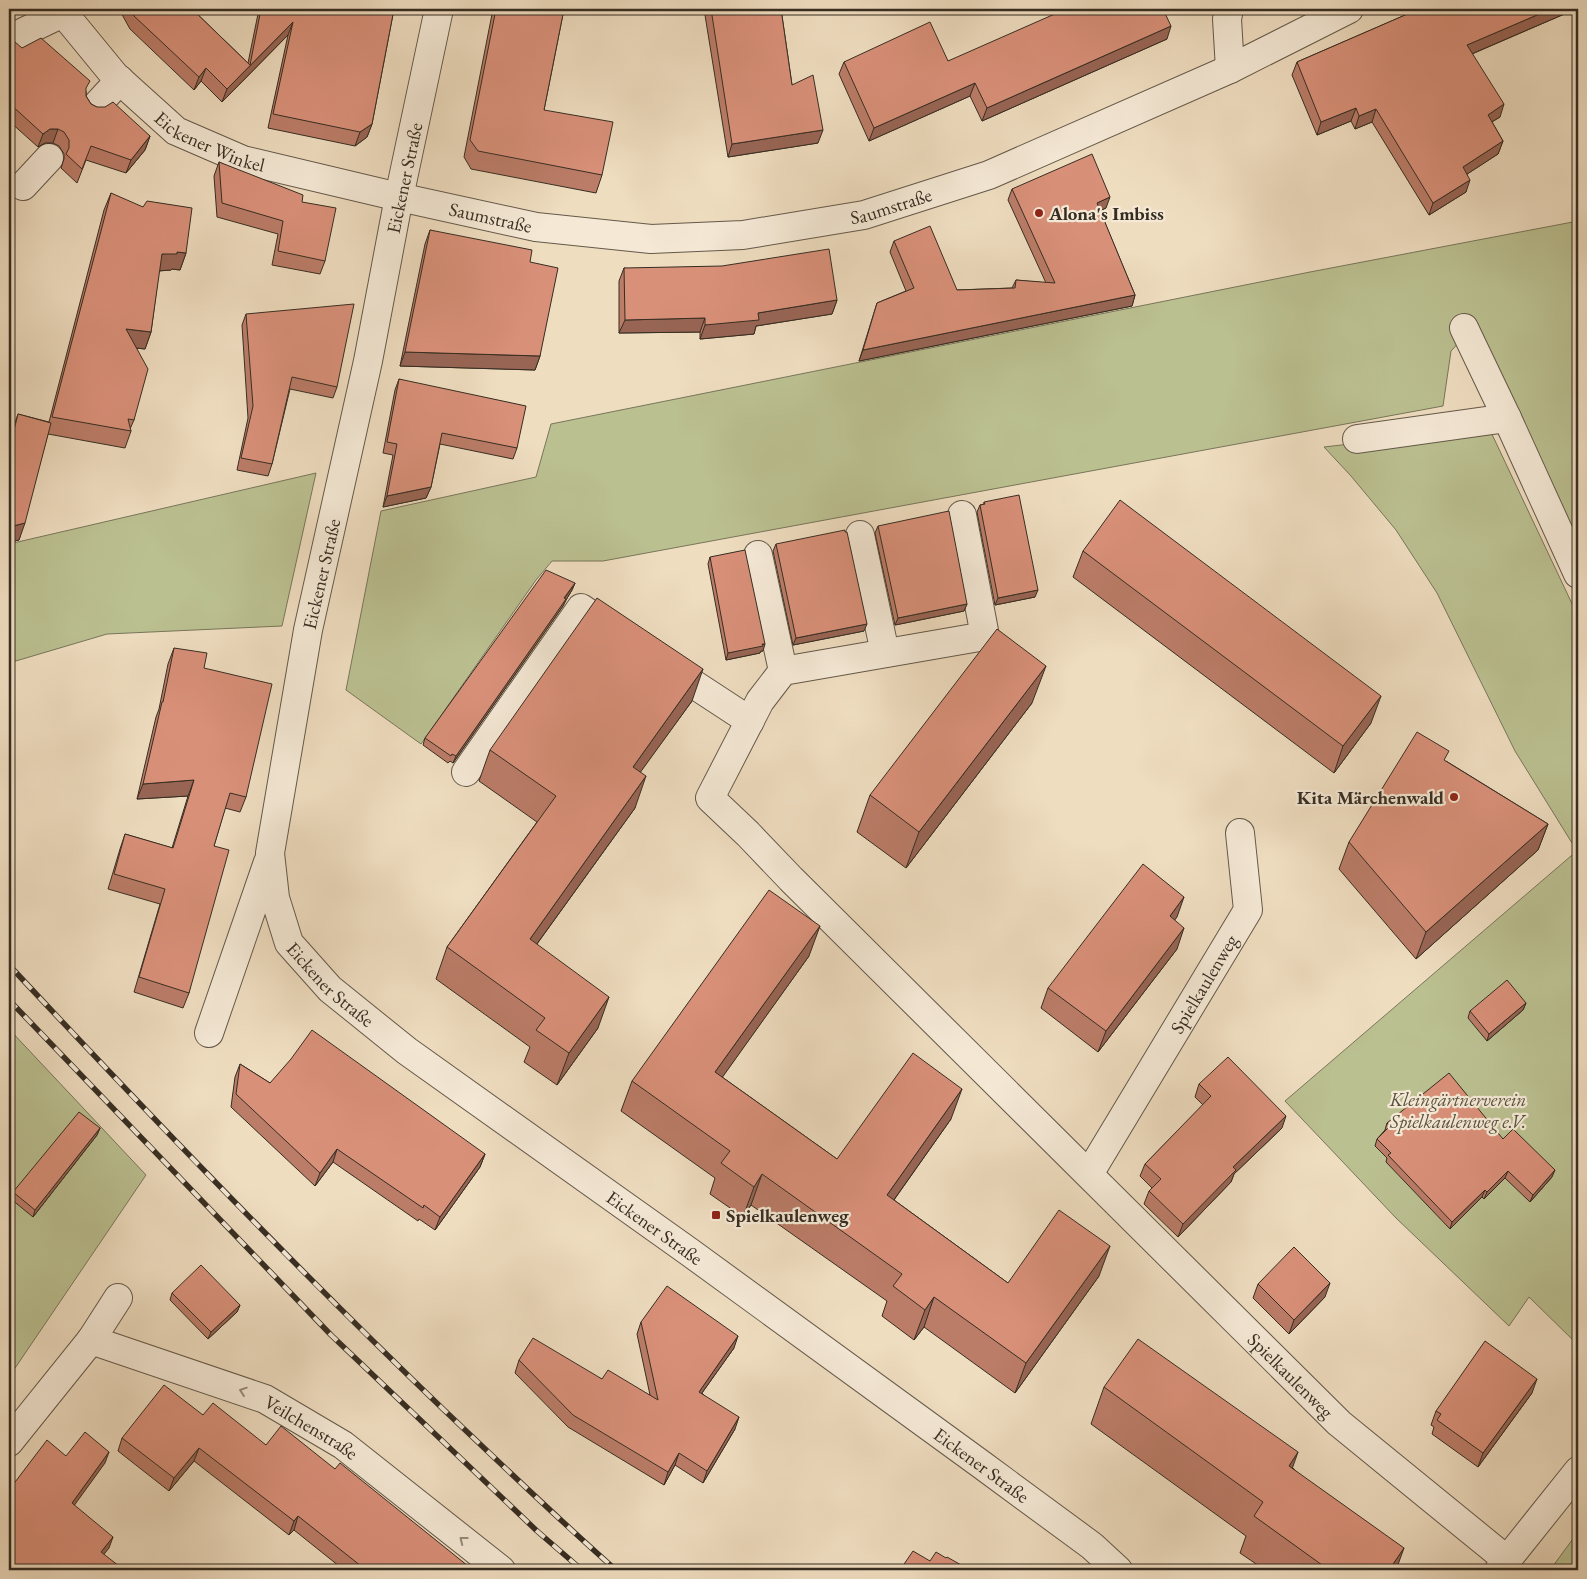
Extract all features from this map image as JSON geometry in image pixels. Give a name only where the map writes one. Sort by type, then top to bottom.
[{"type":"street","name":"Eickener Straße","points":[[439,9],[399,197],[368,361],[308,630],[270,853],[275,898],[289,943],[330,989],[407,1051],[982,1464],[1092,1546],[1118,1570]]},
{"type":"street","points":[[1229,9],[1227,19],[1230,69]]},
{"type":"street","name":"Saumstraße","points":[[399,197],[536,227],[651,239],[743,235],[864,215],[988,175],[1230,69],[1349,9]]},
{"type":"street","name":"Eickener Winkel","points":[[9,39],[62,11],[120,80],[176,131],[243,160],[399,197]]},
{"type":"street","points":[[96,106],[120,80]]},
{"type":"street","points":[[23,186],[49,158]]},
{"type":"street","points":[[1464,328],[1578,574]]},
{"type":"street","points":[[1357,439],[1507,418]]},
{"type":"street","points":[[466,772],[581,608],[750,722],[760,701],[783,671],[985,636],[962,515]]},
{"type":"street","points":[[860,535],[885,653]]},
{"type":"street","points":[[758,555],[783,671]]},
{"type":"street","name":"Spielkaulenweg","points":[[750,722],[710,798],[1339,1423],[1503,1565],[1578,1471]]},
{"type":"street","name":"Spielkaulenweg","points":[[1089,1174],[1248,910],[1240,833]]},
{"type":"street","points":[[209,1033],[270,853]]},
{"type":"street","points":[[9,1442],[91,1340],[118,1298]]},
{"type":"street","name":"Veilchenstraße","points":[[91,1340],[265,1399],[343,1445],[501,1570]]},
{"type":"green space","points":[[1578,221],[1578,543],[1463,338],[1451,351],[1443,406],[603,561],[552,561],[536,580],[421,744],[346,690],[381,511],[536,477],[551,424],[1310,272]]},
{"type":"green space","points":[[1489,428],[1575,610],[1578,622],[1578,836],[1572,843],[1515,751],[1437,593],[1396,530],[1324,447]]},
{"type":"green space","points":[[316,473],[282,626],[107,634],[9,663],[9,544]]},
{"type":"green space","name":"Kleingärtnerverein Spielkaulenweg e.V.","points":[[1578,850],[1578,1345],[1529,1297],[1509,1326],[1396,1218],[1285,1101]]},
{"type":"green space","points":[[9,1029],[146,1175],[9,1377]]},
{"type":"green space","points":[[1578,1532],[1578,1570],[1550,1570]]},
{"type":"building","points":[[131,9],[192,9],[250,65],[261,9],[394,9],[372,124],[360,132],[273,114],[293,22],[227,89],[206,68],[199,77],[134,16]]},
{"type":"building","points":[[496,9],[564,9],[544,110],[613,122],[602,175],[478,151],[470,140]]},
{"type":"building","points":[[711,9],[781,9],[792,85],[813,75],[823,130],[732,144]]},
{"type":"building","points":[[1066,9],[1163,9],[1171,26],[987,108],[975,83],[874,128],[844,62],[930,22],[948,61]]},
{"type":"building","points":[[1419,9],[1551,9],[1467,45],[1504,104],[1488,115],[1503,141],[1463,167],[1470,180],[1433,203],[1376,109],[1359,116],[1356,108],[1321,122],[1297,62]]},
{"type":"building","points":[[41,38],[90,81],[86,88],[86,96],[91,104],[97,107],[105,107],[113,102],[150,136],[131,160],[91,146],[82,169],[66,154],[69,148],[69,140],[64,132],[58,129],[50,129],[43,134],[9,103],[9,49],[15,42],[22,48]]},
{"type":"building","points":[[1092,154],[1110,197],[1097,203],[1135,295],[863,350],[877,303],[914,288],[894,241],[930,226],[957,290],[1015,288],[1016,280],[1055,283],[1012,189]]},
{"type":"building","points":[[219,162],[303,195],[302,202],[336,208],[325,261],[278,251],[283,221],[222,203]]},
{"type":"building","points":[[111,193],[143,207],[147,201],[192,208],[186,253],[162,254],[151,332],[126,329],[148,369],[134,420],[128,419],[131,431],[52,417]]},
{"type":"building","points":[[430,230],[532,250],[530,262],[558,268],[540,356],[405,352]]},
{"type":"building","points":[[829,249],[837,300],[758,313],[759,320],[705,325],[705,318],[625,320],[624,268],[722,266]]},
{"type":"building","points":[[354,304],[337,387],[292,377],[272,464],[241,458],[253,406],[246,314]]},
{"type":"building","points":[[399,379],[526,406],[517,448],[442,433],[431,487],[387,496],[397,444],[387,442]]},
{"type":"building","points":[[18,414],[51,423],[25,523],[9,527],[9,450]]},
{"type":"building","points":[[1019,495],[1038,590],[998,598],[980,505],[985,504],[984,502]]},
{"type":"building","points":[[1120,500],[1381,696],[1343,746],[1083,551]]},
{"type":"building","points":[[949,511],[967,604],[898,618],[878,526]]},
{"type":"building","points":[[845,530],[867,624],[796,638],[776,544]]},
{"type":"building","points":[[745,550],[765,644],[728,653],[710,557]]},
{"type":"building","points":[[546,570],[575,583],[564,598],[566,599],[456,756],[452,754],[451,756],[425,738]]},
{"type":"building","points":[[597,598],[703,669],[633,767],[646,776],[530,939],[609,997],[569,1053],[536,1030],[545,1018],[447,947],[556,796],[490,750]]},
{"type":"building","points":[[997,629],[1046,666],[919,832],[870,795]]},
{"type":"building","points":[[174,648],[207,653],[204,668],[272,684],[246,797],[230,793],[214,846],[229,850],[189,993],[139,977],[165,889],[114,874],[125,834],[173,848],[194,780],[143,784]]},
{"type":"building","points":[[1417,732],[1449,751],[1444,760],[1548,824],[1426,932],[1349,842]]},
{"type":"building","points":[[1143,864],[1184,897],[1170,916],[1184,928],[1106,1031],[1048,988]]},
{"type":"building","points":[[769,890],[820,926],[715,1072],[837,1159],[913,1053],[962,1089],[887,1195],[1008,1283],[1059,1210],[1110,1246],[1026,1363],[934,1297],[925,1310],[893,1286],[902,1274],[762,1174],[754,1187],[721,1163],[730,1151],[632,1081]]},
{"type":"building","points":[[1507,980],[1526,1003],[1489,1034],[1470,1011]]},
{"type":"building","points":[[312,1030],[485,1154],[440,1217],[424,1205],[423,1208],[337,1149],[320,1173],[236,1094],[240,1064],[270,1083],[291,1059]]},
{"type":"building","points":[[1228,1057],[1286,1116],[1233,1167],[1236,1170],[1183,1224],[1149,1191],[1161,1179],[1145,1164],[1211,1096],[1199,1084]]},
{"type":"building","points":[[1449,1073],[1503,1139],[1513,1129],[1555,1170],[1533,1195],[1508,1171],[1452,1222],[1388,1155],[1391,1153],[1377,1139],[1390,1126],[1387,1123]]},
{"type":"building","points":[[79,1112],[100,1128],[35,1210],[13,1192]]},
{"type":"building","points":[[1294,1247],[1330,1283],[1294,1320],[1258,1284]]},
{"type":"building","points":[[201,1265],[240,1305],[211,1332],[172,1293]]},
{"type":"building","points":[[667,1286],[738,1336],[699,1392],[739,1417],[707,1471],[679,1453],[668,1472],[573,1415],[519,1360],[533,1338],[602,1379],[608,1370],[658,1400],[641,1322]]},
{"type":"building","points":[[1138,1339],[1298,1452],[1289,1466],[1404,1548],[1389,1570],[1329,1570],[1254,1516],[1263,1502],[1104,1387]]},
{"type":"building","points":[[1485,1341],[1537,1379],[1483,1453],[1437,1420],[1441,1414],[1436,1411]]},
{"type":"building","points":[[164,1385],[203,1415],[213,1403],[266,1445],[281,1426],[335,1469],[340,1463],[473,1570],[366,1570],[298,1516],[294,1521],[199,1448],[174,1478],[122,1438]]},
{"type":"building","points":[[85,1432],[109,1452],[72,1503],[113,1537],[101,1552],[119,1566],[116,1570],[9,1570],[9,1490],[47,1440],[66,1456]]},
{"type":"building","points":[[913,1551],[930,1561],[936,1552],[970,1570],[900,1570]]},
{"type":"railway","points":[[9,965],[169,1134],[387,1355],[616,1570]]},
{"type":"railway","points":[[9,1000],[331,1335],[537,1531],[582,1570]]},
{"type":"place","name":"Alona's Imbiss","points":[[1039,213]]},
{"type":"place","name":"Kita Märchenwald","points":[[1454,797]]},
{"type":"place","name":"Spielkaulenweg","points":[[716,1215]]}]
